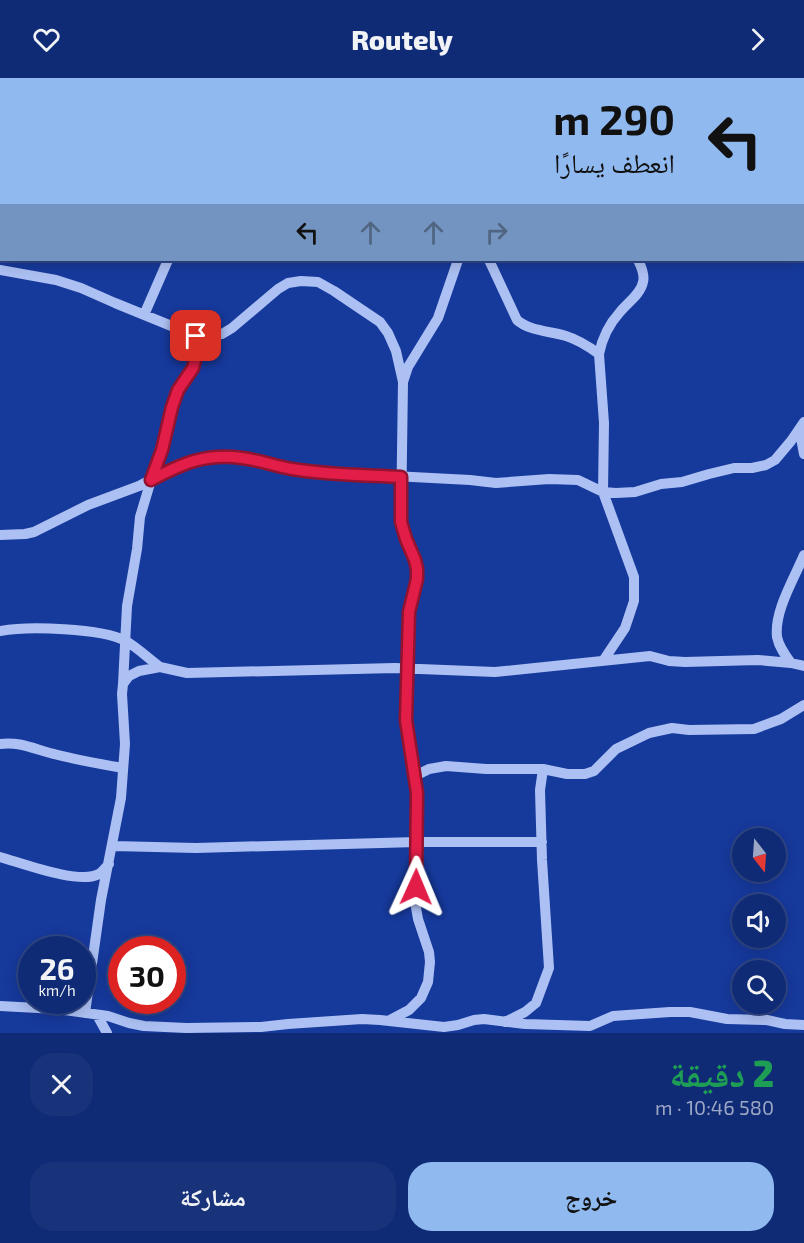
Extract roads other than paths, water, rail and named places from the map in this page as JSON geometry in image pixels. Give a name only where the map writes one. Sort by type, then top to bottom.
[{"type":"street","points":[[144,315],[168,261]]},
{"type":"street","points":[[403,382],[408,367],[438,318],[458,261]]},
{"type":"street","points":[[489,261],[517,320],[522,325],[583,342],[599,354]]},
{"type":"street","points":[[603,661],[625,628],[634,601],[634,577],[603,492],[604,423],[599,354],[611,325],[642,287],[644,279],[638,261]]},
{"type":"street","points":[[0,270],[81,288],[196,336],[222,334],[288,283],[318,282],[380,322],[388,333],[396,351],[403,382],[401,522],[417,569],[417,579],[409,612],[406,720],[417,793],[415,902],[430,962],[428,982],[421,998],[409,1010],[390,1021]]},
{"type":"street","points":[[96,936],[121,798],[125,744],[122,694],[127,606],[140,518],[178,390],[193,368],[197,352],[196,336]]},
{"type":"street","points":[[0,536],[34,532],[88,505],[138,486],[171,469],[200,458],[219,456],[243,458],[292,469],[496,483],[549,478],[578,480],[603,492],[635,492],[734,468],[766,465],[775,460],[803,424]]},
{"type":"street","points":[[803,424],[801,438],[804,454]]},
{"type":"street","points":[[791,663],[779,645],[777,620],[804,555]]},
{"type":"street","points":[[0,631],[14,628],[105,634],[126,642],[160,667],[187,674],[407,669],[495,672],[650,656],[669,661],[758,660],[804,666]]},
{"type":"street","points":[[123,684],[129,676],[139,671],[160,667]]},
{"type":"street","points":[[415,776],[429,769],[446,766],[543,769],[567,774],[585,774],[594,771],[616,749],[649,733],[672,728],[754,729],[781,719],[804,705]]},
{"type":"street","points":[[0,744],[21,744],[54,754],[123,768]]},
{"type":"street","points":[[504,1022],[525,1012],[536,1003],[549,968],[540,790],[543,769]]},
{"type":"street","points":[[113,846],[196,848],[417,842],[542,842]]},
{"type":"street","points":[[0,857],[68,876],[88,877],[99,874],[109,864]]},
{"type":"street","points":[[0,1006],[18,1007]]},
{"type":"street","points":[[91,1014],[144,1026],[186,1028],[261,1027],[362,1019],[444,1027],[484,1019],[544,1025],[590,1026],[621,1015],[670,1012],[690,1012],[727,1019],[767,1020],[804,1025]]},
{"type":"street","points":[[97,1015],[107,1033]]},
{"type":"street","points":[[544,1025],[557,1033]]}]
